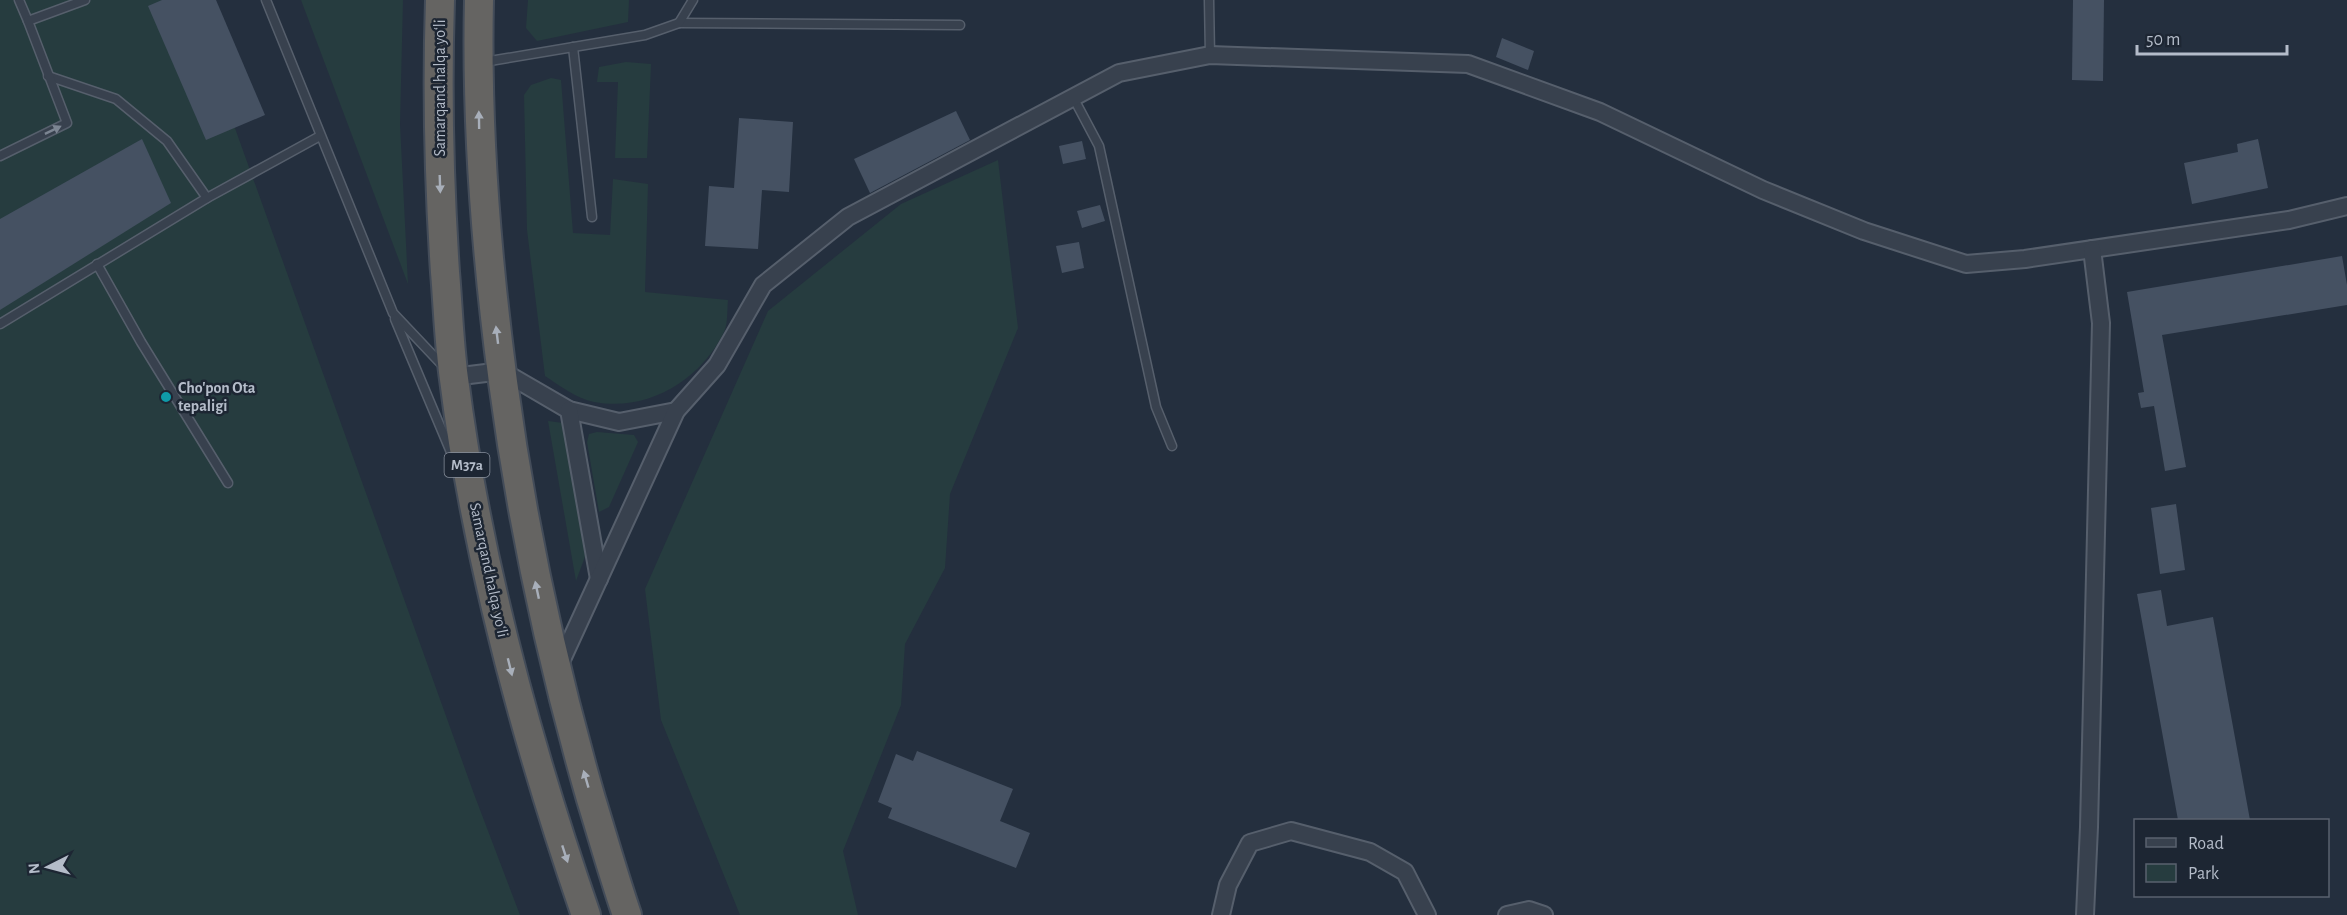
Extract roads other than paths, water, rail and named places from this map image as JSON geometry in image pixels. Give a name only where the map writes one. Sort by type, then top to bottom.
[{"type":"highway","name":"Samarqand halqa yoʻli","points":[[441,0],[439,147],[453,377],[475,508],[503,637],[543,786],[586,915]]},
{"type":"highway","name":"M37a","points":[[479,0],[477,63],[479,145],[485,223],[502,371],[523,513],[556,672],[627,915]]},
{"type":"street","points":[[556,672],[676,411],[717,365],[763,285],[848,217],[1119,73],[1210,55],[1468,64],[1600,112],[1763,190],[1864,231],[1966,264],[2025,259],[2289,220],[2347,206]]},
{"type":"street","points":[[2085,915],[2090,827],[2101,323],[2092,249]]},
{"type":"street","points":[[453,377],[502,371],[569,410],[619,422],[676,411]]},
{"type":"street","points":[[569,410],[599,579]]},
{"type":"street","points":[[1221,915],[1228,885],[1250,843],[1291,831],[1370,852],[1405,872],[1427,915]]},
{"type":"street","points":[[1507,915],[1529,910],[1544,915]]},
{"type":"lane","points":[[0,156],[67,123],[19,0]]},
{"type":"lane","points":[[28,21],[85,0]]},
{"type":"lane","points":[[266,0],[393,314],[475,508]]},
{"type":"lane","points":[[679,23],[693,0]]},
{"type":"lane","points":[[1209,0],[1210,55]]},
{"type":"lane","points":[[477,63],[645,35],[679,23],[960,25]]},
{"type":"lane","points":[[573,47],[592,217]]},
{"type":"lane","points":[[48,76],[116,99],[166,141],[207,198]]},
{"type":"lane","points":[[1073,98],[1099,146],[1156,407],[1172,446]]},
{"type":"lane","points":[[0,324],[207,198],[320,136]]},
{"type":"lane","points":[[97,264],[141,342],[228,483]]},
{"type":"lane","points":[[393,314],[453,377]]},
{"type":"place","name":"Cho'pon Ota tepaligi","points":[[166,397]]}]
